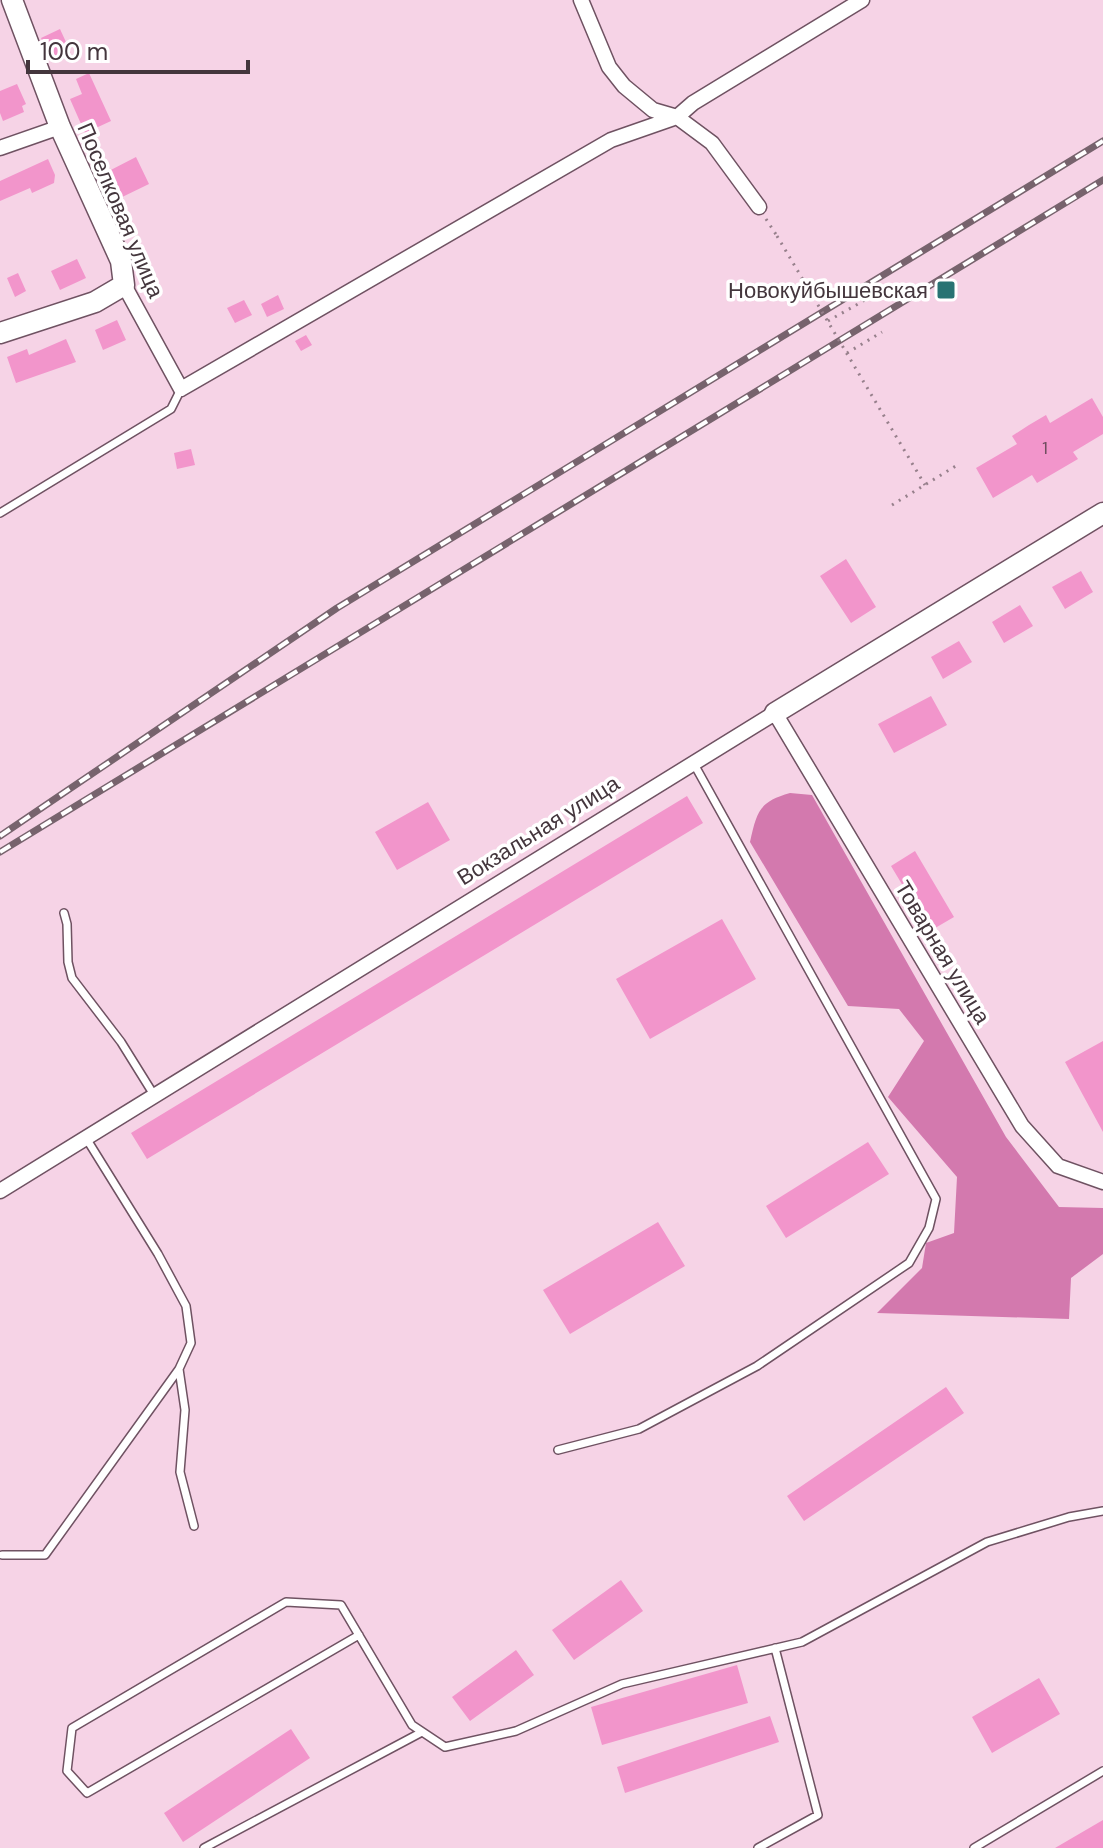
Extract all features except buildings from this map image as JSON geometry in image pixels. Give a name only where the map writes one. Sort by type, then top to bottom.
[{"type":"street","name":"Поселковая улица","points":[[12,0],[60,127],[121,261],[124,285],[181,389]]},
{"type":"street","points":[[581,0],[609,67],[624,86],[653,110],[677,117],[712,143],[759,207]]},
{"type":"street","points":[[181,389],[611,140],[677,117],[693,103],[862,0]]},
{"type":"street","points":[[0,148],[60,127]]},
{"type":"street","points":[[0,333],[95,302],[124,285]]},
{"type":"street","name":"Вокзальная улица","points":[[0,1191],[692,762],[1103,513]]},
{"type":"street","name":"Товарная улица","points":[[775,713],[1022,1126],[1058,1166],[1103,1182]]},
{"type":"lane","points":[[0,513],[171,409],[181,389]]},
{"type":"lane","points":[[558,1450],[639,1429],[757,1366],[909,1263],[929,1228],[936,1199],[692,762]]},
{"type":"lane","points":[[64,913],[72,978],[121,1042],[155,1096]]},
{"type":"lane","points":[[2,1555],[45,1555],[179,1369],[191,1343],[186,1306],[158,1254],[86,1138]]},
{"type":"lane","points":[[179,1369],[185,1410],[180,1472],[194,1526]]},
{"type":"lane","points":[[359,1635],[87,1793],[67,1771],[72,1728],[286,1602],[341,1605],[359,1635],[412,1725],[445,1747],[516,1731],[622,1684],[802,1642],[987,1542],[1069,1517],[1103,1511]]},
{"type":"lane","points":[[758,1848],[818,1815],[775,1648]]},
{"type":"lane","points":[[204,1848],[422,1732]]},
{"type":"lane","points":[[974,1848],[1103,1771]]},
{"type":"path","points":[[759,207],[925,485]]},
{"type":"path","points":[[828,321],[865,300]]},
{"type":"path","points":[[847,353],[882,332]]},
{"type":"path","points":[[892,505],[959,464]]},
{"type":"shaded area","points":[[790,793],[812,795],[1006,1137],[1059,1207],[1103,1208],[1103,1254],[1071,1278],[1069,1319],[877,1313],[922,1268],[926,1243],[954,1233],[957,1177],[888,1097],[924,1041],[899,1009],[848,1006],[750,842],[761,809],[772,800]]},
{"type":"railway","points":[[0,836],[337,608],[1103,141]]},
{"type":"railway","points":[[0,852],[1103,180]]},
{"type":"place","name":"Новокуйбышевская","points":[[946,290]]}]
